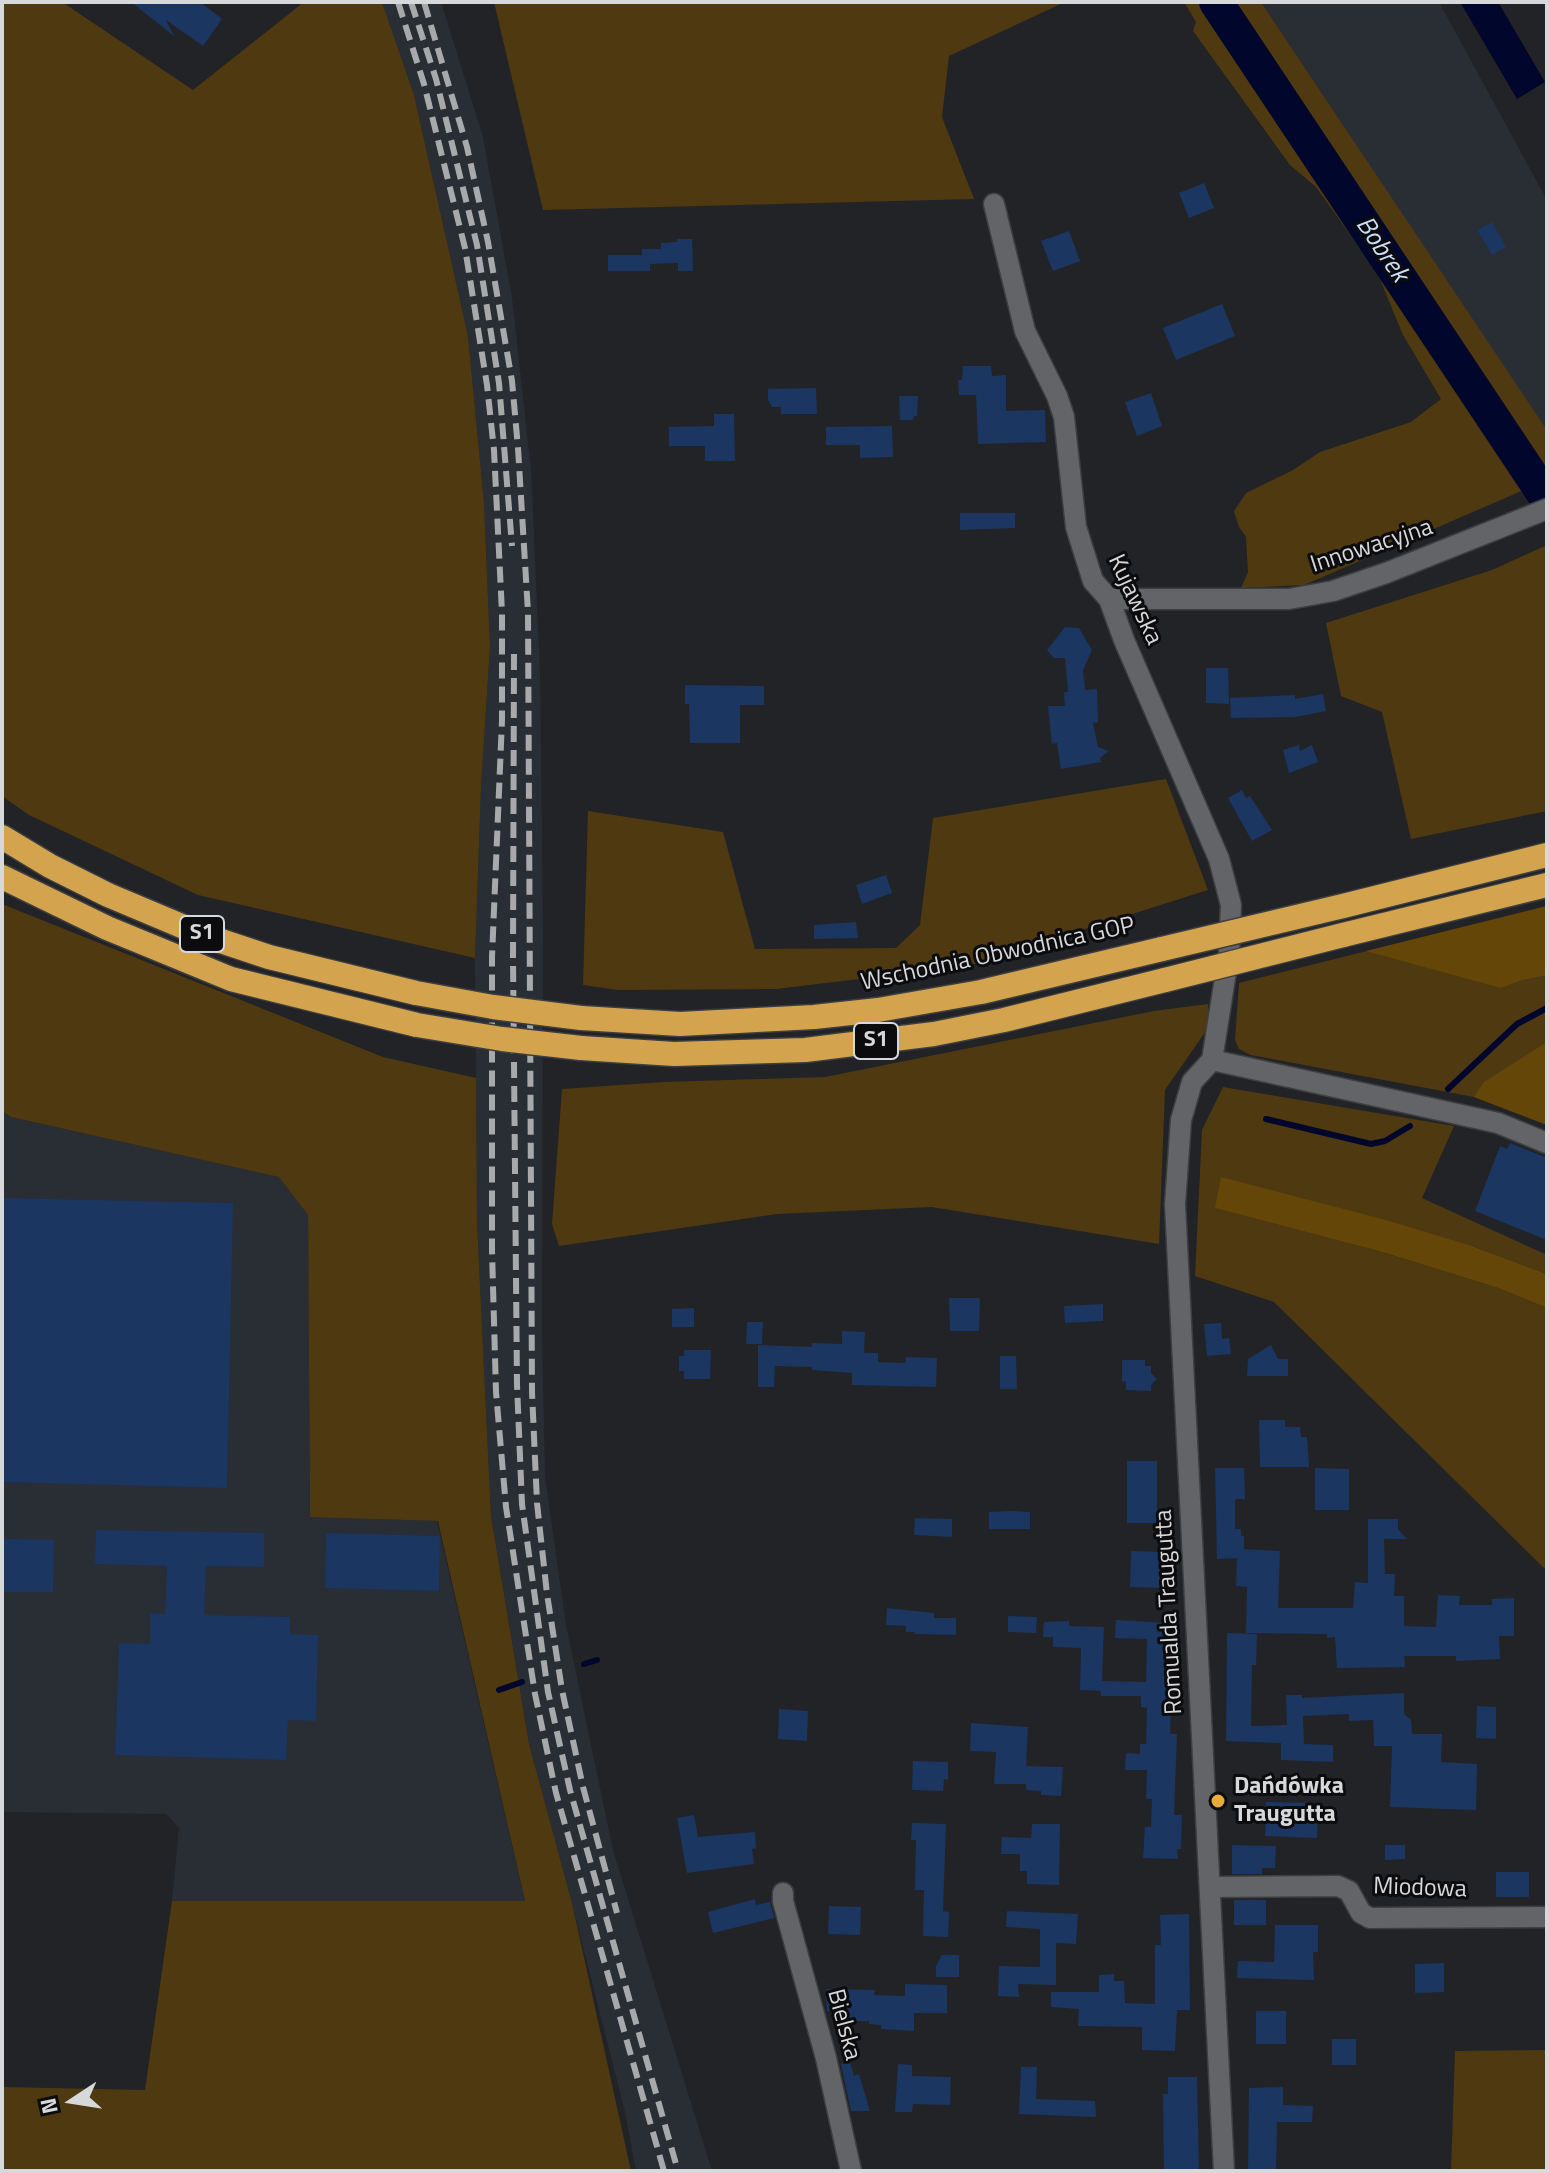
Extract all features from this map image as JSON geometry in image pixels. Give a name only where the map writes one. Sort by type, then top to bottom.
[{"type":"highway","name":"Wschodnia Obwodnica GOP","points":[[2,837],[50,866],[108,895],[203,935],[269,957],[416,993],[493,1007],[581,1018],[680,1024],[814,1017],[878,1010],[981,992],[1547,855]]},
{"type":"highway","name":"S1","points":[[2,877],[107,928],[231,979],[417,1025],[581,1048],[674,1054],[805,1050],[934,1034],[1004,1020],[1547,885]]},
{"type":"street","name":"Kujawska","points":[[994,204],[1025,331],[1064,417],[1076,527],[1093,581],[1109,599],[1219,859],[1231,905],[1229,953],[1212,1060]]},
{"type":"street","name":"Innowacyjna","points":[[1109,599],[1289,599],[1333,591],[1547,509]]},
{"type":"street","points":[[1212,1060],[1498,1123],[1547,1143]]},
{"type":"street","name":"Romualda Traugutta","points":[[1212,1060],[1192,1082],[1181,1120],[1175,1204],[1224,2171]]},
{"type":"street","name":"Miodowa","points":[[1210,1887],[1338,1886],[1349,1891],[1361,1913],[1370,1918],[1547,1917]]},
{"type":"street","name":"Bielska","points":[[783,1893],[826,2058],[851,2171]]},
{"type":"shaded area","points":[[2,2],[62,2],[193,90],[304,2],[382,2],[414,95],[468,336],[484,503],[490,646],[475,958],[198,895],[29,815],[2,796]]},
{"type":"shaded area","points":[[382,2],[441,2],[483,137],[512,297],[531,470],[540,672],[545,1477],[566,1625],[613,1850],[712,2171],[636,2171],[625,2112],[529,1744],[491,1516],[477,1221],[475,958],[490,646],[484,503],[468,336],[414,95]]},
{"type":"shaded area","points":[[494,2],[1065,2],[949,56],[942,117],[974,199],[543,210]]},
{"type":"shaded area","points":[[1184,2],[1261,2],[1547,430],[1547,480],[1304,585],[1241,588],[1248,572],[1246,537],[1234,511],[1246,493],[1293,470],[1320,452],[1411,422],[1441,399],[1403,335],[1377,272],[1316,187],[1290,165],[1193,31],[1196,22]]},
{"type":"shaded area","points":[[1261,2],[1439,2],[1547,200],[1547,430]]},
{"type":"shaded area","points":[[1547,545],[1547,811],[1411,839],[1382,712],[1341,696],[1326,623],[1492,570]]},
{"type":"shaded area","points":[[1166,779],[1208,890],[968,966],[776,989],[618,990],[583,985],[588,811],[723,832],[755,949],[896,948],[920,925],[933,818]]},
{"type":"shaded area","points":[[2,904],[383,1057],[476,1078],[477,1221],[491,1516],[529,1744],[572,1903],[631,2171],[2,2171],[2,2087],[145,2090],[172,1901],[525,1901],[438,1521],[310,1517],[308,1215],[279,1177],[11,1117],[2,1111]]},
{"type":"shaded area","points":[[1547,906],[1547,1125],[1474,1097],[1251,1055],[1239,1049],[1235,1040],[1239,983]]},
{"type":"shaded area","points":[[1547,906],[1547,975],[1501,988],[1366,951]]},
{"type":"shaded area","points":[[1208,1004],[1208,1028],[1165,1090],[1159,1244],[932,1207],[777,1214],[559,1246],[552,1224],[562,1089],[825,1077],[1154,1011]]},
{"type":"shaded area","points":[[1547,1042],[1547,1125],[1474,1097],[1484,1082]]},
{"type":"shaded area","points":[[1223,1087],[1454,1126],[1422,1198],[1547,1255],[1547,1274],[1472,1246],[1216,1208],[1382,1252],[1498,1288],[1547,1308],[1547,1571],[1274,1302],[1195,1276],[1202,1130]]},
{"type":"shaded area","points":[[2,1112],[11,1117],[280,1177],[308,1215],[310,1516],[437,1521],[525,1902],[172,1901],[179,1828],[166,1814],[2,1812]]},
{"type":"shaded area","points":[[1221,1177],[1386,1220],[1472,1246],[1547,1274],[1547,1308],[1498,1288],[1382,1252],[1215,1208]]},
{"type":"shaded area","points":[[1547,2050],[1547,2171],[1451,2171],[1455,2051]]},
{"type":"water","points":[[1460,2],[1498,2],[1545,82],[1517,99]]},
{"type":"building","points":[[131,2],[200,2],[222,19],[203,46],[166,20],[174,36]]},
{"type":"building","points":[[1204,183],[1214,208],[1189,218],[1179,193]]},
{"type":"building","points":[[1492,222],[1506,247],[1492,255],[1477,230]]},
{"type":"building","points":[[1069,231],[1080,261],[1053,271],[1041,241]]},
{"type":"building","points":[[677,239],[692,239],[693,271],[678,271],[678,263],[650,264],[650,271],[608,271],[608,255],[642,255],[642,249],[661,249],[661,243],[677,242]]},
{"type":"building","points":[[1222,304],[1235,336],[1176,360],[1163,328]]},
{"type":"building","points":[[963,366],[991,366],[992,376],[1006,375],[1006,411],[1045,410],[1046,442],[978,444],[976,395],[959,395],[958,380],[962,380]]},
{"type":"building","points":[[816,388],[817,414],[781,414],[781,407],[772,407],[768,400],[768,389]]},
{"type":"building","points":[[1151,393],[1162,426],[1137,436],[1125,402]]},
{"type":"building","points":[[899,396],[918,396],[917,416],[913,420],[900,420]]},
{"type":"building","points":[[714,414],[734,414],[735,461],[705,461],[705,446],[669,446],[669,427],[714,426]]},
{"type":"building","points":[[892,426],[893,457],[860,458],[860,445],[826,445],[826,427]]},
{"type":"building","points":[[960,513],[1015,513],[1015,528],[960,530]]},
{"type":"building","points":[[1065,627],[1079,628],[1092,650],[1083,670],[1085,690],[1097,689],[1098,722],[1093,723],[1098,747],[1109,751],[1100,758],[1101,762],[1061,769],[1057,743],[1052,744],[1048,706],[1065,706],[1064,692],[1068,692],[1065,658],[1054,658],[1047,650]]},
{"type":"building","points":[[1206,668],[1228,668],[1229,704],[1206,703]]},
{"type":"building","points":[[685,685],[764,686],[764,705],[740,705],[740,743],[690,743]]},
{"type":"building","points":[[1323,694],[1326,711],[1296,717],[1231,718],[1230,698],[1295,695],[1295,699]]},
{"type":"building","points":[[1299,745],[1300,751],[1312,745],[1318,762],[1289,773],[1283,750]]},
{"type":"building","points":[[1242,790],[1246,798],[1250,796],[1272,830],[1252,841],[1228,798]]},
{"type":"building","points":[[886,875],[892,893],[862,904],[856,885]]},
{"type":"building","points":[[856,922],[858,938],[814,939],[814,925]]},
{"type":"building","points":[[1510,1143],[1547,1158],[1547,1240],[1475,1211],[1500,1146],[1507,1149]]},
{"type":"building","points":[[2,1198],[233,1203],[227,1488],[2,1482]]},
{"type":"building","points":[[949,1298],[980,1298],[979,1331],[950,1331]]},
{"type":"building","points":[[1103,1304],[1103,1321],[1065,1323],[1064,1306]]},
{"type":"building","points":[[694,1308],[694,1327],[672,1327],[672,1309]]},
{"type":"building","points":[[747,1322],[763,1322],[762,1344],[746,1344]]},
{"type":"building","points":[[1221,1323],[1222,1339],[1229,1338],[1231,1354],[1207,1356],[1204,1324]]},
{"type":"building","points":[[842,1331],[865,1332],[864,1353],[878,1353],[878,1362],[905,1363],[906,1357],[937,1358],[936,1387],[852,1385],[852,1373],[775,1366],[774,1387],[758,1387],[758,1345],[812,1347],[812,1343],[842,1344]]},
{"type":"building","points":[[1271,1345],[1278,1359],[1288,1359],[1288,1376],[1247,1376],[1248,1359]]},
{"type":"building","points":[[684,1350],[711,1350],[710,1379],[684,1379],[684,1371],[679,1371],[679,1356],[684,1356]]},
{"type":"building","points":[[1000,1356],[1016,1356],[1017,1389],[1000,1389]]},
{"type":"building","points":[[1122,1360],[1145,1360],[1145,1366],[1151,1366],[1151,1373],[1157,1379],[1151,1385],[1151,1391],[1126,1390],[1126,1381],[1122,1382]]},
{"type":"building","points":[[1259,1420],[1285,1420],[1285,1427],[1300,1427],[1301,1437],[1307,1437],[1309,1467],[1260,1467]]},
{"type":"building","points":[[1127,1461],[1157,1461],[1157,1523],[1127,1523]]},
{"type":"building","points":[[1215,1468],[1244,1468],[1245,1499],[1235,1499],[1235,1529],[1241,1529],[1244,1549],[1280,1551],[1278,1608],[1353,1608],[1355,1582],[1368,1583],[1368,1519],[1398,1519],[1398,1529],[1407,1539],[1384,1539],[1385,1574],[1395,1574],[1394,1596],[1404,1596],[1404,1626],[1436,1627],[1438,1595],[1460,1596],[1459,1605],[1492,1605],[1492,1599],[1514,1598],[1514,1636],[1499,1636],[1500,1659],[1456,1661],[1456,1656],[1404,1656],[1405,1667],[1337,1668],[1335,1637],[1327,1638],[1327,1634],[1246,1633],[1247,1587],[1236,1586],[1237,1558],[1217,1559]]},
{"type":"building","points":[[1315,1468],[1349,1469],[1349,1510],[1315,1510]]},
{"type":"building","points":[[989,1512],[1030,1512],[1030,1529],[989,1529]]},
{"type":"building","points":[[915,1518],[952,1519],[952,1537],[914,1535]]},
{"type":"building","points":[[96,1530],[264,1533],[264,1567],[206,1566],[204,1615],[290,1617],[290,1634],[318,1635],[316,1721],[288,1720],[286,1760],[115,1755],[119,1643],[150,1644],[150,1613],[165,1614],[167,1566],[95,1564]]},
{"type":"building","points":[[326,1533],[440,1536],[439,1591],[325,1588]]},
{"type":"building","points":[[2,1539],[54,1540],[53,1592],[2,1592]]},
{"type":"building","points":[[1131,1551],[1162,1552],[1161,1588],[1130,1587]]},
{"type":"building","points":[[887,1608],[934,1613],[934,1618],[956,1618],[956,1635],[915,1634],[906,1632],[906,1626],[886,1625]]},
{"type":"building","points":[[1008,1616],[1037,1617],[1036,1633],[1008,1632]]},
{"type":"building","points":[[1116,1620],[1168,1623],[1167,1651],[1173,1651],[1170,1734],[1177,1734],[1174,1815],[1182,1815],[1178,1859],[1143,1858],[1145,1827],[1151,1827],[1152,1799],[1146,1799],[1147,1770],[1125,1770],[1126,1753],[1140,1754],[1140,1744],[1146,1744],[1147,1708],[1141,1707],[1141,1696],[1101,1696],[1101,1691],[1080,1690],[1081,1648],[1053,1647],[1053,1637],[1043,1637],[1044,1622],[1069,1621],[1069,1626],[1104,1627],[1102,1681],[1146,1682],[1147,1639],[1115,1638]]},
{"type":"building","points":[[1227,1633],[1257,1634],[1256,1665],[1252,1665],[1251,1726],[1287,1725],[1286,1695],[1302,1695],[1302,1698],[1404,1693],[1404,1714],[1411,1720],[1412,1734],[1442,1734],[1441,1762],[1477,1764],[1476,1810],[1390,1807],[1392,1746],[1374,1746],[1373,1720],[1349,1721],[1349,1714],[1303,1716],[1304,1744],[1333,1745],[1333,1762],[1281,1760],[1281,1743],[1226,1741]]},
{"type":"building","points":[[1477,1706],[1496,1707],[1496,1739],[1476,1738]]},
{"type":"building","points":[[779,1709],[808,1711],[807,1741],[778,1739]]},
{"type":"building","points":[[971,1723],[1028,1727],[1026,1766],[1063,1767],[1061,1796],[1026,1790],[1026,1784],[994,1784],[996,1752],[970,1751]]},
{"type":"building","points":[[913,1761],[948,1762],[948,1780],[944,1779],[943,1791],[912,1790]]},
{"type":"building","points":[[1266,1802],[1318,1803],[1317,1838],[1265,1836]]},
{"type":"building","points":[[694,1815],[698,1837],[755,1832],[756,1848],[752,1849],[754,1864],[687,1873],[677,1818]]},
{"type":"building","points":[[912,1823],[946,1824],[943,1911],[949,1912],[948,1937],[923,1936],[924,1890],[915,1890],[916,1840],[911,1840]]},
{"type":"building","points":[[1032,1824],[1060,1824],[1059,1885],[1027,1884],[1027,1871],[1020,1871],[1020,1854],[1001,1854],[1002,1837],[1031,1838]]},
{"type":"building","points":[[1232,1845],[1276,1846],[1275,1868],[1262,1868],[1262,1874],[1232,1874]]},
{"type":"building","points":[[1385,1845],[1405,1845],[1405,1859],[1385,1860]]},
{"type":"building","points":[[1496,1872],[1529,1872],[1529,1897],[1496,1897]]},
{"type":"building","points":[[755,1899],[756,1905],[770,1902],[774,1918],[713,1933],[708,1912]]},
{"type":"building","points":[[1234,1900],[1266,1900],[1266,1925],[1234,1925]]},
{"type":"building","points":[[829,1906],[861,1907],[860,1935],[828,1934]]},
{"type":"building","points":[[1007,1911],[1078,1914],[1076,1944],[1056,1943],[1056,1985],[1018,1984],[1019,1997],[998,1996],[999,1966],[1040,1967],[1040,1929],[1006,1927]]},
{"type":"building","points":[[1189,1914],[1190,2010],[1177,2010],[1175,2051],[1142,2050],[1142,2027],[1078,2026],[1079,2009],[1051,2007],[1051,1992],[1099,1992],[1099,1975],[1114,1974],[1114,1981],[1124,1981],[1125,2003],[1155,2004],[1155,1945],[1161,1945],[1160,1915]]},
{"type":"building","points":[[1275,1925],[1318,1925],[1318,1952],[1313,1952],[1314,1980],[1237,1978],[1238,1961],[1274,1962]]},
{"type":"building","points":[[942,1955],[959,1955],[959,1977],[936,1977],[936,1966]]},
{"type":"building","points":[[1444,1963],[1444,1992],[1415,1993],[1415,1964]]},
{"type":"building","points":[[905,1984],[947,1985],[947,2013],[914,2013],[914,2031],[881,2029],[881,2025],[869,2024],[869,2021],[836,2021],[836,2011],[827,2011],[826,1989],[875,1990],[874,1995],[905,1996]]},
{"type":"building","points":[[1256,2011],[1286,2011],[1286,2044],[1256,2044]]},
{"type":"building","points":[[1332,2039],[1356,2039],[1356,2065],[1332,2065]]},
{"type":"building","points":[[850,2062],[854,2076],[859,2074],[870,2111],[851,2111],[841,2064]]},
{"type":"building","points":[[898,2064],[912,2065],[912,2076],[951,2077],[950,2105],[913,2104],[912,2112],[895,2112]]},
{"type":"building","points":[[1021,2067],[1037,2067],[1036,2099],[1095,2101],[1096,2117],[1019,2114]]},
{"type":"building","points":[[1168,2077],[1197,2077],[1199,2171],[1164,2171],[1163,2094],[1168,2094]]},
{"type":"building","points":[[1283,2087],[1283,2105],[1313,2106],[1312,2122],[1277,2122],[1276,2171],[1248,2171],[1249,2088]]},
{"type":"waterway","name":"Bobrek","points":[[1216,2],[1547,499]]},
{"type":"waterway","points":[[1448,1089],[1517,1024],[1547,1008]]},
{"type":"waterway","points":[[1266,1119],[1371,1144],[1385,1141],[1410,1126]]},
{"type":"waterway","points":[[584,1664],[597,1660]]},
{"type":"waterway","points":[[499,1690],[522,1682]]},
{"type":"railway","points":[[398,2],[424,84],[465,248],[494,450],[502,613],[502,720],[492,957],[492,1251],[496,1392],[506,1507],[535,1694],[556,1793],[664,2171]]},
{"type":"railway","points":[[411,2],[436,79],[477,245],[499,383],[512,546]]},
{"type":"railway","points":[[424,2],[467,147],[488,242],[512,381],[528,612],[532,1392],[537,1503],[562,1690],[583,1787],[617,1913]]},
{"type":"railway","points":[[514,654],[517,1385],[522,1504],[548,1692],[570,1790],[678,2171]]},
{"type":"place","name":"Dańdówka Traugutta","points":[[1218,1801]]}]
